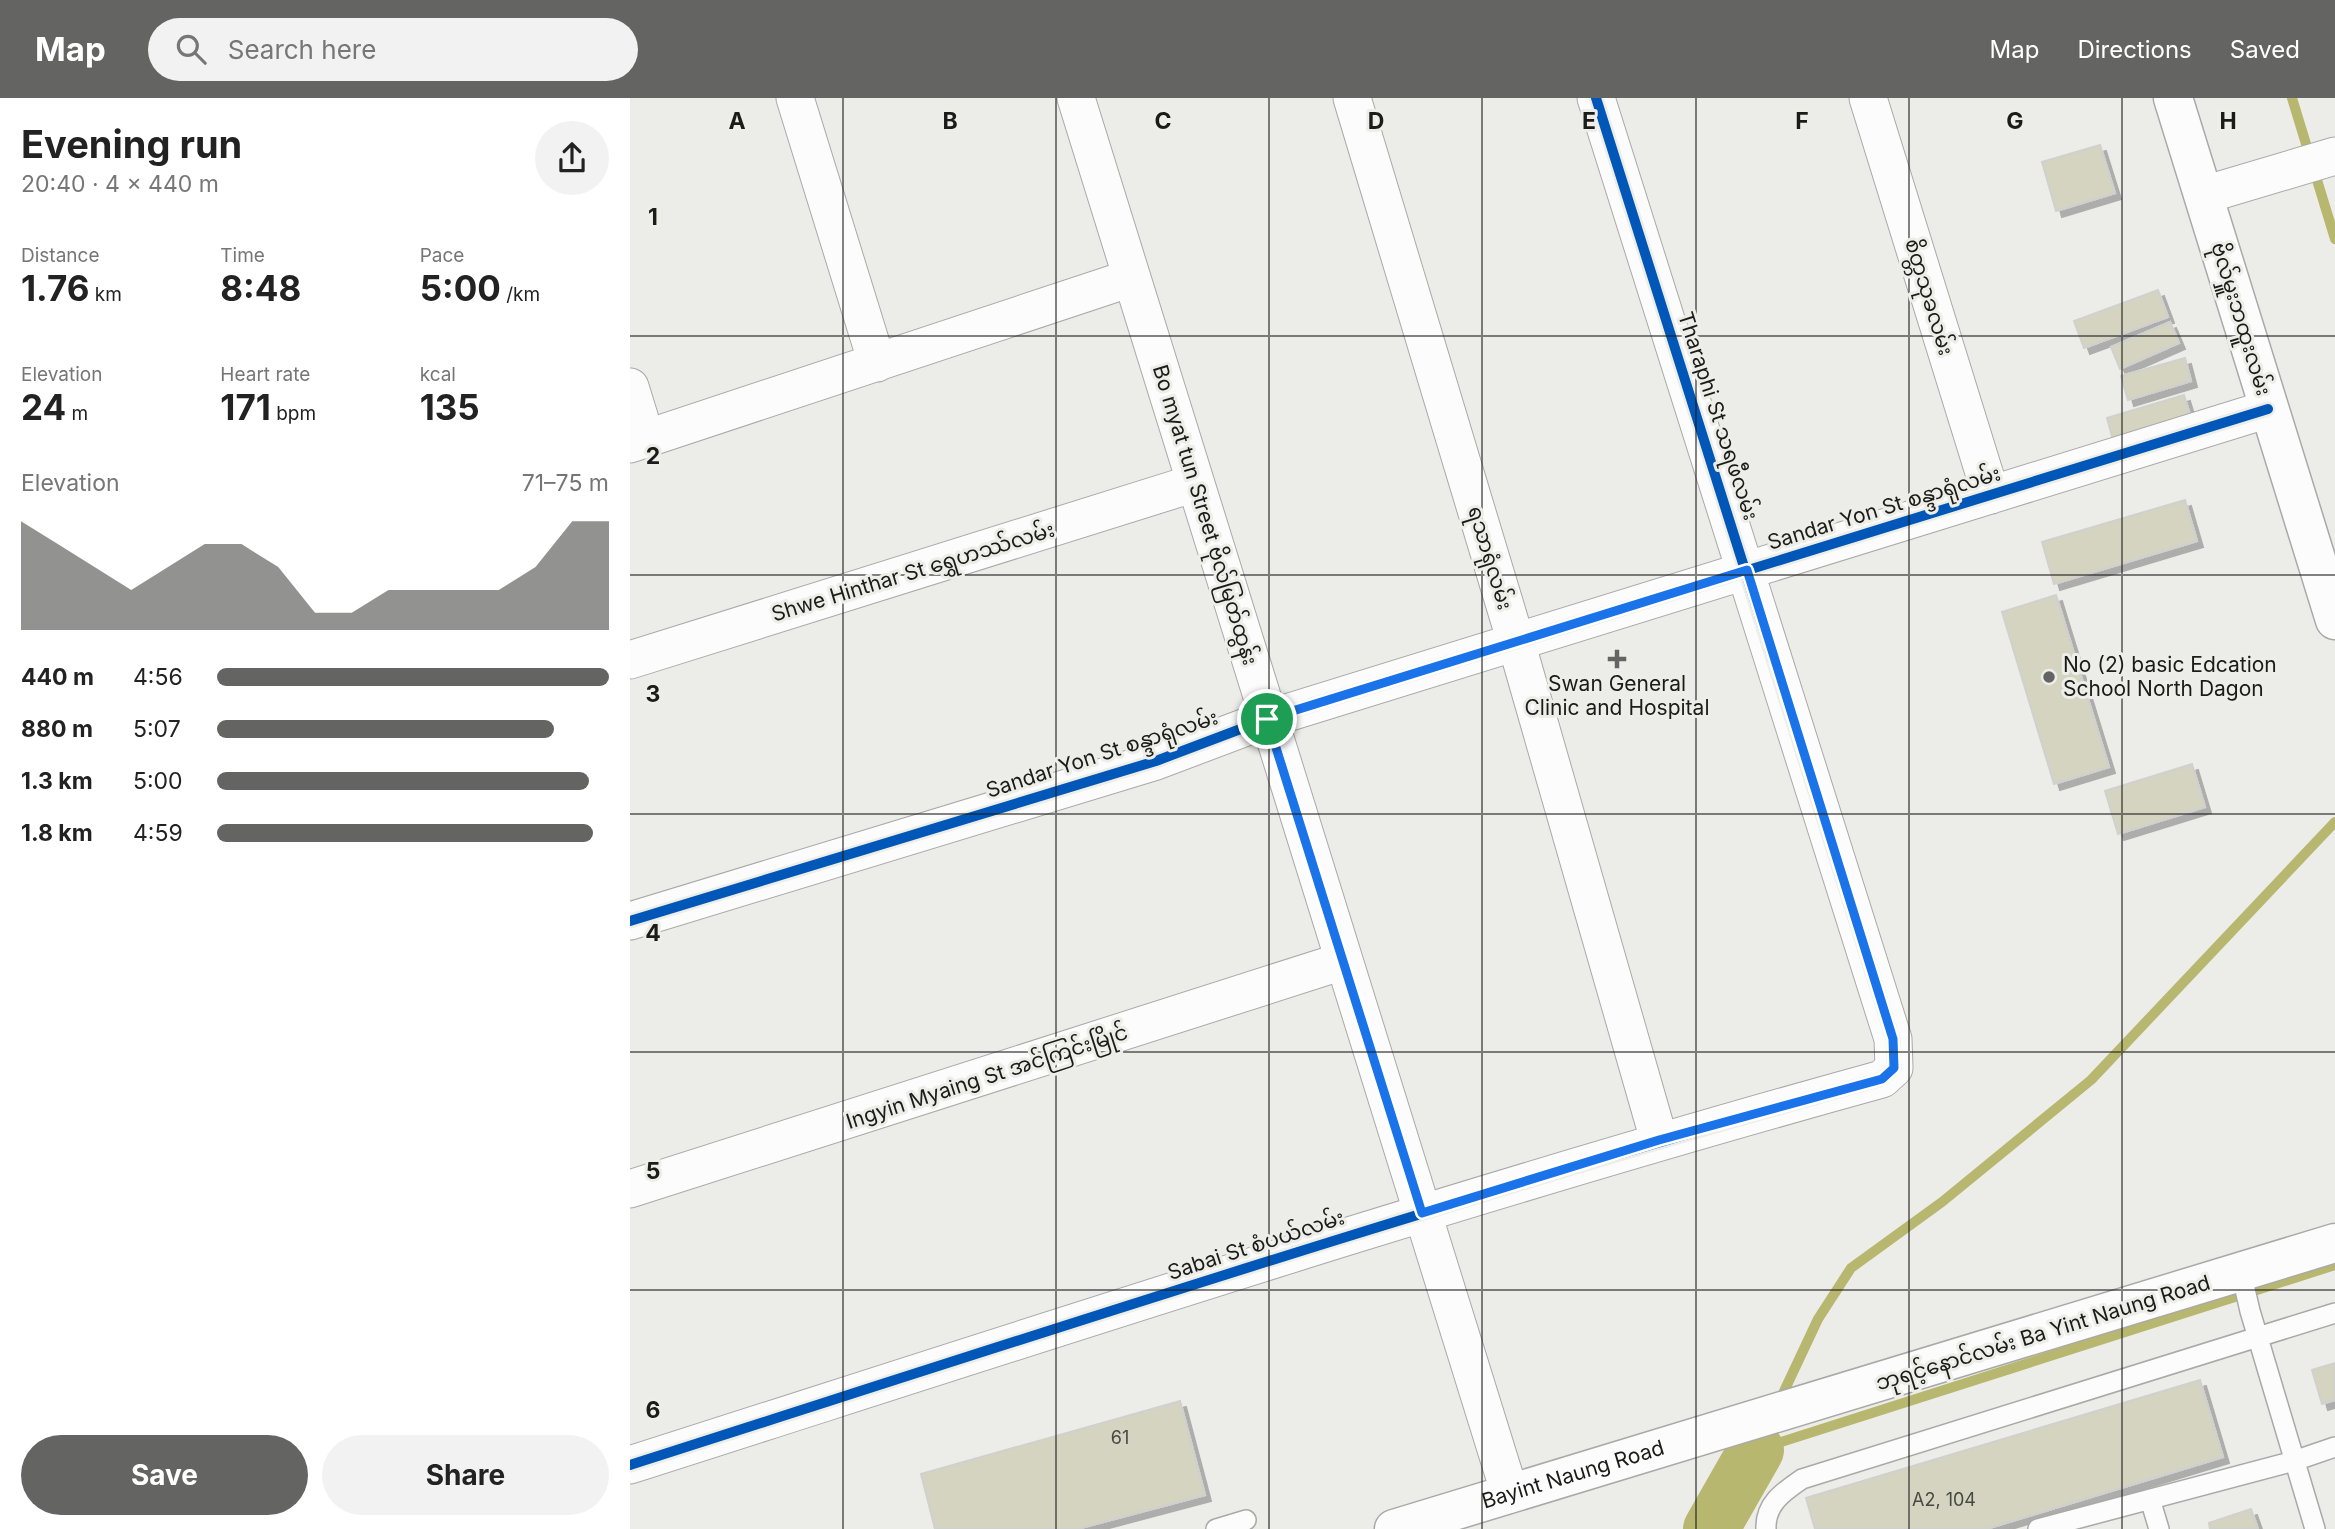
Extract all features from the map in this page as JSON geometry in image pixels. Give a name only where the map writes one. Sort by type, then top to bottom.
[{"type":"main road","name":"ဗိုလ်မှူးဘထူးလမ်း","points":[[2173,98],[2267,410],[2335,620]]},
{"type":"main road","name":"ဘုရင့်နောင်လမ်း Ba Yint Naung Road","points":[[1751,1422],[2242,1278],[2335,1243]]},
{"type":"main road","name":"Bayint Naung Road","points":[[1394,1529],[1751,1422]]},
{"type":"street","points":[[795,98],[877,363]]},
{"type":"street","name":"Bo myat tun Street ဗိုလ်မြတ်ထွန်း","points":[[1076,98],[1267,719],[1510,1493]]},
{"type":"street","name":"ရသာရုံလမ်း","points":[[1352,98],[1516,642],[1659,1140]]},
{"type":"street","name":"Tharaphi St သရဖီလမ်း","points":[[1596,98],[1893,1039],[1894,1068]]},
{"type":"street","name":"စိတ္တသုခလမ်း","points":[[1868,98],[1991,495]]},
{"type":"street","points":[[2204,195],[2335,156]]},
{"type":"street","points":[[630,387],[638,441],[1131,278]]},
{"type":"street","name":"Sandar Yon St စန္ဒာရုံလမ်း","points":[[630,921],[1156,761],[1267,719],[2267,410]]},
{"type":"street","name":"Shwe Hinthar St ရွှေဟဿ်လမ်း","points":[[630,660],[1195,483]]},
{"type":"street","name":"Ingyin Myaing St အင်ကြင်းမြိုင်","points":[[630,1189],[1343,961]]},
{"type":"street","name":"Sabai St စံပယ်လမ်း","points":[[630,1465],[1422,1213],[1659,1140],[1882,1079],[1894,1068]]},
{"type":"lane","points":[[2242,1278],[2315,1529]]},
{"type":"lane","points":[[1766,1529],[1766,1518],[1773,1502],[1802,1479],[2335,1313]]},
{"type":"lane","points":[[2038,1529],[2294,1461],[2335,1447]]},
{"type":"lane","points":[[2150,1499],[2159,1529]]},
{"type":"lane","points":[[1216,1529],[1246,1520]]},
{"type":"building","points":[[2100,145],[2115,193],[2056,211],[2042,162]]},
{"type":"building","points":[[2158,290],[2168,317],[2084,348],[2074,321]]},
{"type":"building","points":[[2170,322],[2179,343],[2120,369],[2111,347]]},
{"type":"building","points":[[2185,358],[2191,381],[2128,400],[2121,376]]},
{"type":"building","points":[[2184,395],[2194,428],[2116,451],[2107,418]]},
{"type":"building","points":[[2185,500],[2197,541],[2054,584],[2042,542]]},
{"type":"building","points":[[2056,595],[2109,767],[2054,784],[2002,612]]},
{"type":"building","points":[[2192,764],[2205,807],[2118,834],[2105,791]]},
{"type":"building","points":[[2335,1363],[2335,1400],[2322,1404],[2312,1370]]},
{"type":"building","points":[[2200,1380],[2223,1457],[1986,1529],[1815,1529],[1806,1498]]},
{"type":"building","points":[[1180,1401],[1205,1495],[1077,1529],[935,1529],[921,1474]]},
{"type":"building","points":[[2251,1509],[2258,1529],[2210,1529],[2209,1523]]},
{"type":"waterway","points":[[2292,98],[2335,239]]},
{"type":"waterway","points":[[1779,1402],[1818,1319],[1851,1268],[1942,1202],[2091,1080],[2335,822]]},
{"type":"waterway","points":[[1756,1450],[2335,1265]]},
{"type":"waterway","points":[[1756,1450],[1768,1425]]},
{"type":"waterway","points":[[1711,1529],[1756,1450]]},
{"type":"cycle path","points":[[630,1465],[1411,1217],[1724,1123],[1882,1079],[1894,1068],[1893,1039],[1596,98]]},
{"type":"cycle path","points":[[630,921],[1156,761],[1267,719],[2268,409]]},
{"type":"place","name":"Swan General Clinic and Hospital","points":[[1617,659]]},
{"type":"place","name":"No (2) basic Edcation School North Dagon","points":[[2049,677]]},
{"type":"route","points":[[1747,570],[1893,1039],[1894,1068],[1882,1079],[1659,1140],[1422,1213],[1267,719],[1747,570]]}]
